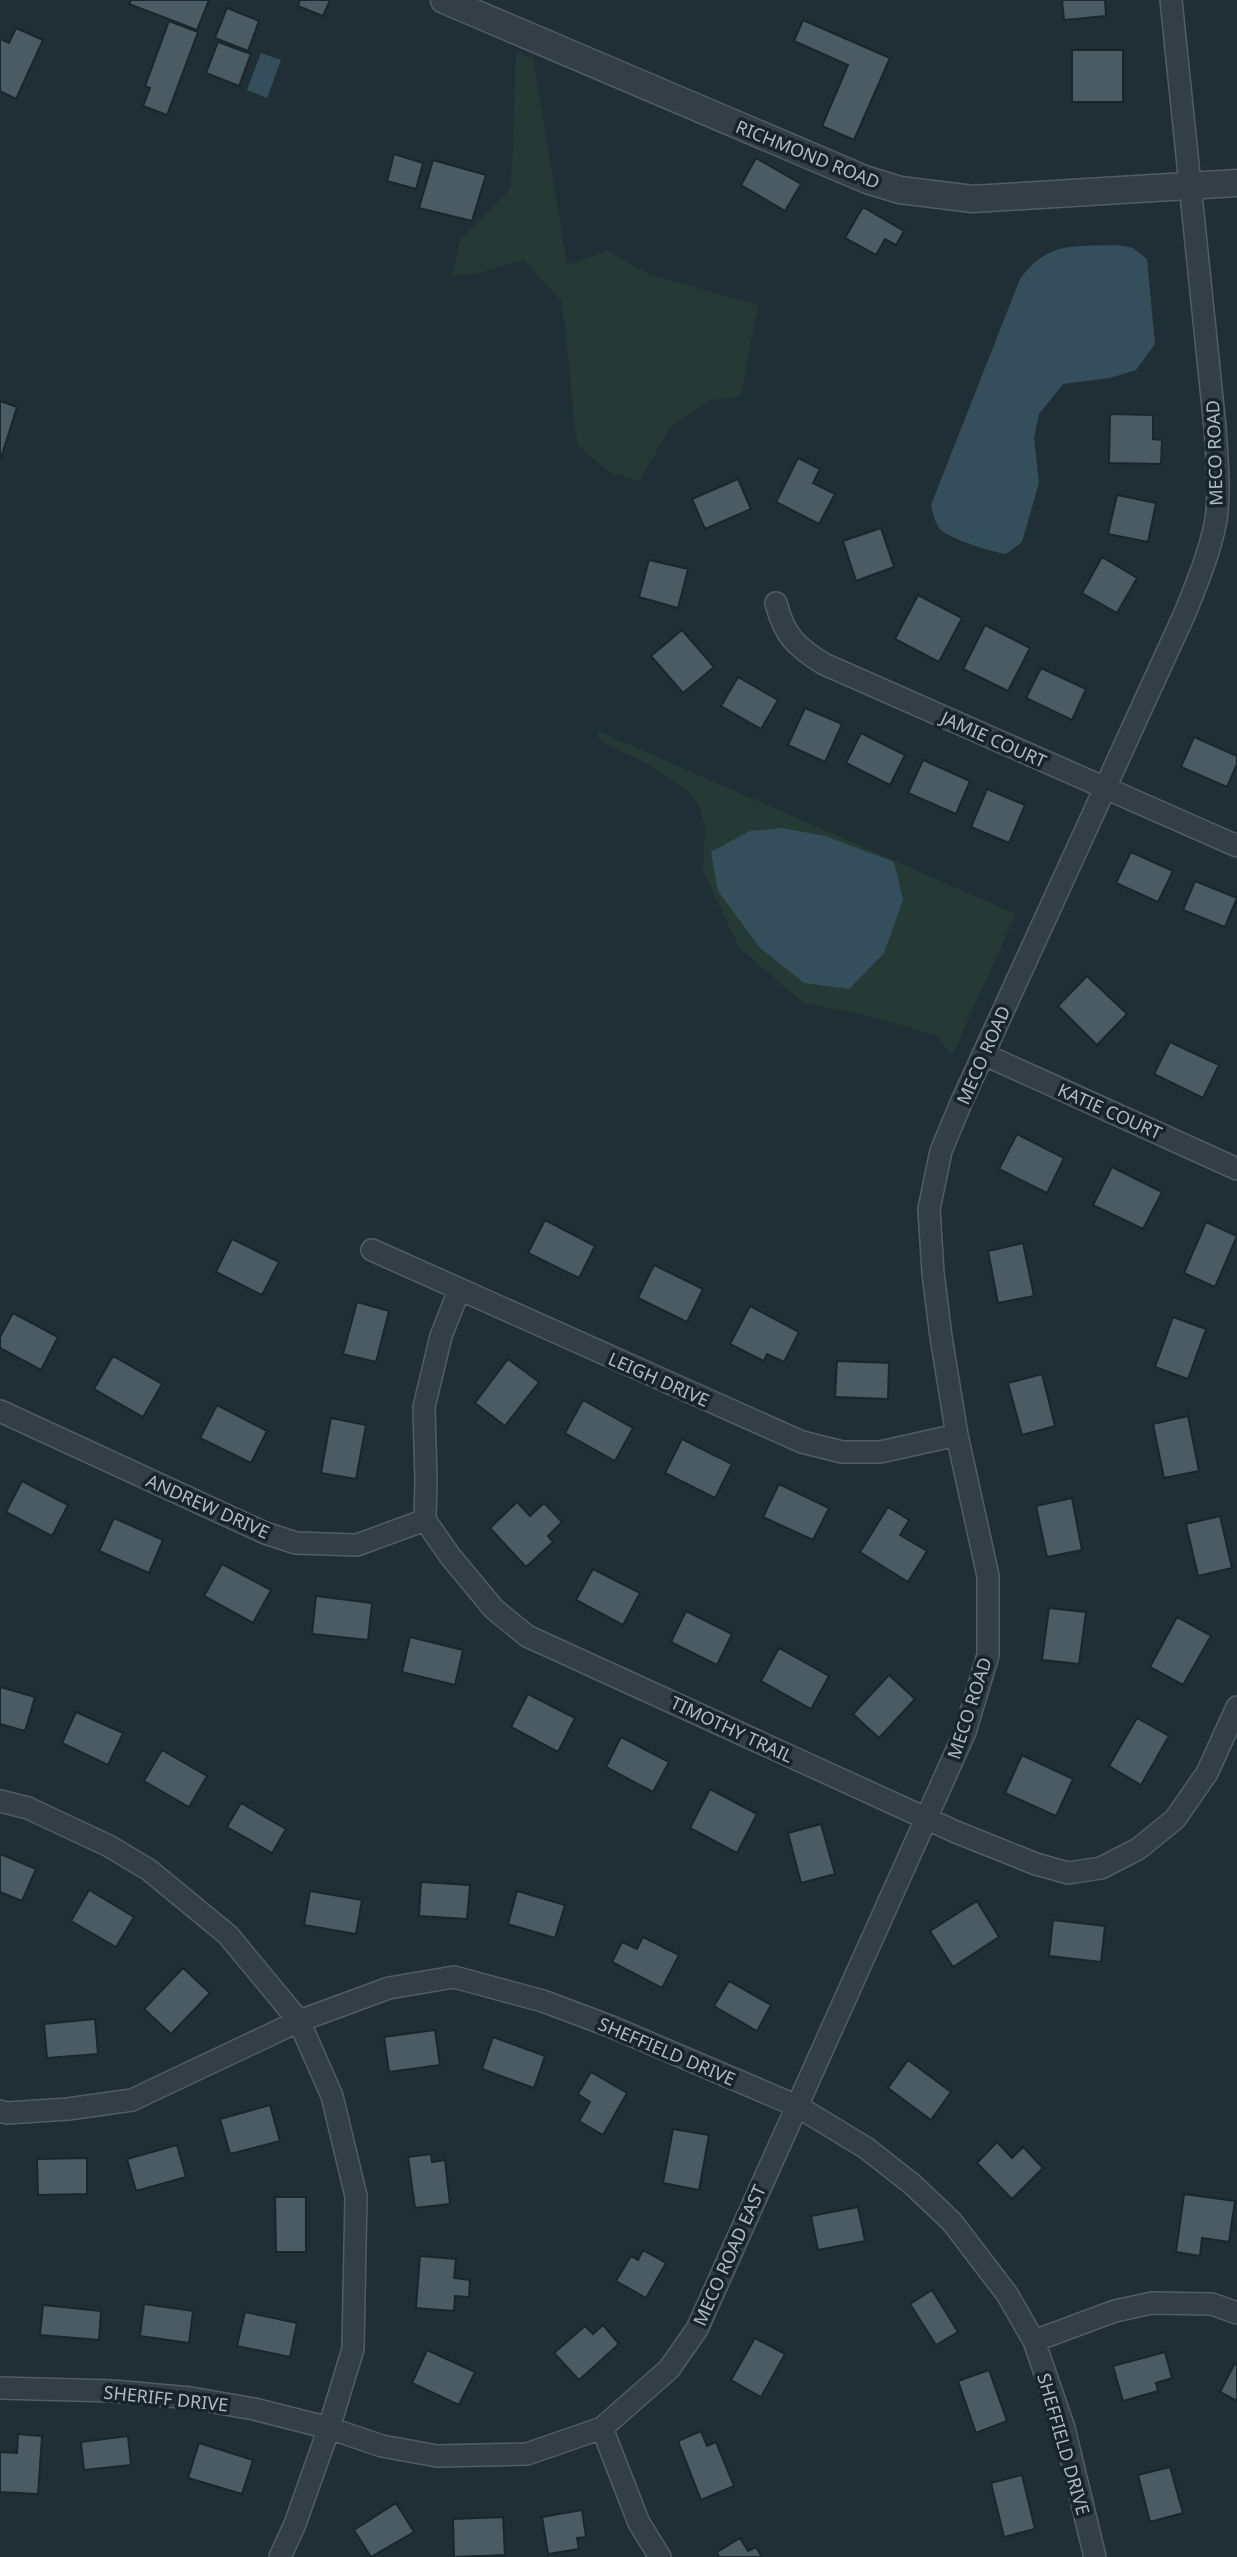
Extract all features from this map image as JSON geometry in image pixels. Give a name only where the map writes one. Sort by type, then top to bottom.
[{"type":"street","name":"RICHMOND ROAD","points":[[444,0],[472,6],[867,180],[900,190],[973,198],[1237,183]]},
{"type":"street","name":"MECO ROAD","points":[[797,2106],[965,1732],[988,1654],[988,1576],[957,1435],[933,1273],[929,1209],[941,1151],[1185,613],[1203,568],[1216,520],[1218,472],[1215,427],[1171,0]]},
{"type":"street","name":"JAMIE COURT","points":[[776,603],[790,638],[814,658],[1237,846]]},
{"type":"street","name":"KATIE COURT","points":[[983,1054],[1237,1169]]},
{"type":"street","name":"LEIGH DRIVE","points":[[372,1250],[803,1442],[842,1452],[880,1452],[957,1435]]},
{"type":"street","points":[[425,1520],[424,1407],[440,1335],[459,1290]]},
{"type":"street","name":"ANDREW DRIVE","points":[[0,1411],[265,1533],[296,1543],[357,1545],[425,1520]]},
{"type":"street","name":"TIMOTHY TRAIL","points":[[425,1520],[450,1556],[494,1609],[527,1636],[926,1818],[1036,1864],[1069,1873],[1101,1868],[1139,1849],[1175,1819],[1207,1773],[1237,1707]]},
{"type":"street","points":[[0,1801],[28,1808],[110,1846],[149,1870],[228,1935],[299,2021],[332,2096],[356,2196],[353,2349],[329,2428],[295,2524],[280,2557]]},
{"type":"street","name":"SHEFFIELD DRIVE","points":[[0,2111],[7,2113],[68,2109],[132,2101],[299,2021],[389,1988],[454,1978],[543,2001],[612,2026],[797,2106],[866,2148],[912,2183],[952,2222],[1007,2294],[1034,2341],[1064,2428],[1095,2557]]},
{"type":"street","name":"MECO ROAD EAST","points":[[329,2428],[383,2446],[437,2456],[527,2454],[602,2428],[669,2369],[696,2329],[797,2106]]},
{"type":"street","points":[[1034,2341],[1115,2311],[1152,2303],[1212,2304],[1237,2313]]},
{"type":"street","name":"SHERIFF DRIVE","points":[[0,2388],[113,2391],[191,2398],[254,2409],[329,2428]]},
{"type":"street","points":[[602,2428],[639,2523],[660,2557]]},
{"type":"green space","points":[[516,53],[533,58],[567,265],[607,251],[649,274],[758,305],[741,396],[709,401],[670,427],[640,481],[611,473],[577,445],[562,302],[524,260],[479,273],[452,276],[460,240],[511,188]]},
{"type":"green space","points":[[598,731],[1016,914],[952,1055],[937,1036],[869,1016],[804,1003],[740,949],[703,872],[705,828],[699,805],[687,790],[646,763],[600,741]]},
{"type":"water","points":[[261,53],[281,60],[267,98],[247,90]]},
{"type":"water","points":[[1118,245],[1133,248],[1147,259],[1155,344],[1136,370],[1110,378],[1063,384],[1039,414],[1034,438],[1039,483],[1022,542],[1006,554],[973,545],[942,531],[931,505],[1020,279],[1030,266],[1041,258],[1063,248]]},
{"type":"water","points":[[782,828],[825,836],[894,862],[903,900],[884,953],[849,989],[804,983],[760,948],[718,891],[711,852],[750,831]]},
{"type":"building","points":[[131,0],[209,0],[197,30],[129,4]]},
{"type":"building","points":[[300,0],[330,0],[323,16],[298,6]]},
{"type":"building","points":[[1062,0],[1105,0],[1106,16],[1064,20]]},
{"type":"building","points":[[227,8],[259,21],[248,51],[215,38]]},
{"type":"building","points":[[803,20],[890,58],[854,140],[822,126],[848,65],[794,41]]},
{"type":"building","points":[[169,21],[198,32],[167,115],[143,106],[150,88],[145,86]]},
{"type":"building","points":[[16,28],[43,40],[16,99],[0,91],[0,39],[9,43]]},
{"type":"building","points":[[218,42],[251,54],[239,86],[206,73]]},
{"type":"building","points":[[1072,50],[1123,50],[1123,102],[1072,102]]},
{"type":"building","points":[[394,154],[423,163],[416,189],[387,181]]},
{"type":"building","points":[[756,158],[801,184],[785,211],[741,185]]},
{"type":"building","points":[[433,160],[486,175],[472,221],[419,208]]},
{"type":"building","points":[[863,207],[904,231],[896,245],[885,239],[876,255],[845,238]]},
{"type":"building","points":[[0,401],[17,407],[1,458],[0,457]]},
{"type":"building","points":[[1110,414],[1153,415],[1153,439],[1162,440],[1161,464],[1109,463]]},
{"type":"building","points":[[798,458],[820,469],[813,483],[835,494],[819,524],[776,502]]},
{"type":"building","points":[[738,479],[751,509],[705,529],[692,499]]},
{"type":"building","points":[[1117,495],[1156,503],[1148,542],[1108,534]]},
{"type":"building","points":[[881,528],[894,567],[856,581],[843,541]]},
{"type":"building","points":[[1102,557],[1137,578],[1117,613],[1082,593]]},
{"type":"building","points":[[649,560],[688,569],[678,608],[639,597]]},
{"type":"building","points":[[918,595],[962,618],[939,662],[895,639]]},
{"type":"building","points":[[985,625],[1030,648],[1008,691],[963,669]]},
{"type":"building","points":[[682,630],[714,667],[683,693],[651,656]]},
{"type":"building","points":[[1041,668],[1086,689],[1072,720],[1026,698]]},
{"type":"building","points":[[738,677],[778,700],[761,729],[721,706]]},
{"type":"building","points":[[805,708],[842,724],[825,762],[788,745]]},
{"type":"building","points":[[861,733],[905,755],[890,785],[846,763]]},
{"type":"building","points":[[1194,737],[1237,756],[1237,764],[1227,787],[1181,767]]},
{"type":"building","points":[[923,760],[970,781],[956,814],[908,793]]},
{"type":"building","points":[[987,789],[1025,805],[1009,843],[971,827]]},
{"type":"building","points":[[1131,852],[1173,871],[1158,902],[1116,883]]},
{"type":"building","points":[[1195,881],[1237,898],[1225,927],[1183,910]]},
{"type":"building","points":[[1087,976],[1127,1014],[1097,1045],[1058,1006]]},
{"type":"building","points":[[1170,1042],[1219,1065],[1203,1098],[1154,1074]]},
{"type":"building","points":[[1017,1134],[1064,1158],[1047,1193],[999,1169]]},
{"type":"building","points":[[1112,1167],[1162,1192],[1143,1229],[1093,1205]]},
{"type":"building","points":[[545,1220],[595,1246],[579,1278],[528,1253]]},
{"type":"building","points":[[1206,1222],[1237,1236],[1215,1287],[1184,1273]]},
{"type":"building","points":[[232,1239],[279,1262],[262,1295],[216,1272]]},
{"type":"building","points":[[1023,1243],[1034,1296],[998,1303],[988,1251]]},
{"type":"building","points":[[654,1265],[703,1289],[687,1322],[638,1298]]},
{"type":"building","points":[[357,1302],[389,1311],[376,1362],[343,1354]]},
{"type":"building","points":[[750,1306],[799,1332],[784,1362],[767,1354],[764,1361],[730,1344]]},
{"type":"building","points":[[13,1313],[58,1337],[41,1370],[0,1348],[0,1337]]},
{"type":"building","points":[[1173,1317],[1206,1329],[1188,1379],[1155,1367]]},
{"type":"building","points":[[113,1356],[162,1384],[143,1417],[94,1389]]},
{"type":"building","points":[[508,1359],[539,1382],[505,1426],[475,1403]]},
{"type":"building","points":[[837,1361],[889,1363],[888,1399],[835,1397]]},
{"type":"building","points":[[1042,1374],[1055,1426],[1022,1435],[1008,1383]]},
{"type":"building","points":[[583,1400],[633,1428],[615,1461],[565,1433]]},
{"type":"building","points":[[217,1405],[267,1431],[251,1463],[200,1438]]},
{"type":"building","points":[[1188,1416],[1199,1471],[1164,1478],[1153,1424]]},
{"type":"building","points":[[331,1418],[366,1425],[356,1479],[321,1473]]},
{"type":"building","points":[[682,1439],[732,1464],[715,1498],[665,1473]]},
{"type":"building","points":[[22,1481],[68,1505],[52,1536],[6,1512]]},
{"type":"building","points":[[779,1484],[829,1508],[813,1540],[763,1517]]},
{"type":"building","points":[[1072,1498],[1082,1550],[1047,1557],[1036,1506]]},
{"type":"building","points":[[517,1502],[530,1516],[544,1503],[562,1522],[548,1536],[553,1542],[526,1567],[490,1528]]},
{"type":"building","points":[[888,1507],[909,1520],[900,1535],[927,1551],[908,1582],[860,1552]]},
{"type":"building","points":[[1220,1516],[1232,1568],[1198,1576],[1186,1524]]},
{"type":"building","points":[[114,1518],[163,1540],[149,1573],[99,1551]]},
{"type":"building","points":[[222,1564],[271,1590],[253,1623],[204,1596]]},
{"type":"building","points":[[593,1569],[640,1593],[623,1625],[576,1600]]},
{"type":"building","points":[[316,1596],[372,1603],[368,1640],[312,1634]]},
{"type":"building","points":[[1049,1608],[1086,1612],[1079,1664],[1042,1660]]},
{"type":"building","points":[[686,1611],[732,1634],[717,1665],[671,1642]]},
{"type":"building","points":[[1177,1617],[1211,1636],[1183,1685],[1150,1667]]},
{"type":"building","points":[[410,1637],[463,1650],[455,1685],[402,1672]]},
{"type":"building","points":[[779,1648],[829,1676],[811,1709],[761,1681]]},
{"type":"building","points":[[889,1675],[915,1699],[879,1738],[853,1714]]},
{"type":"building","points":[[0,1687],[35,1697],[25,1731],[0,1724]]},
{"type":"building","points":[[528,1694],[575,1718],[558,1752],[511,1727]]},
{"type":"building","points":[[76,1712],[123,1733],[108,1765],[62,1743]]},
{"type":"building","points":[[1137,1718],[1169,1736],[1141,1785],[1109,1766]]},
{"type":"building","points":[[621,1737],[669,1762],[653,1792],[606,1767]]},
{"type":"building","points":[[162,1750],[207,1776],[189,1807],[144,1781]]},
{"type":"building","points":[[1022,1755],[1073,1779],[1056,1816],[1005,1793]]},
{"type":"building","points":[[710,1789],[757,1814],[737,1853],[690,1828]]},
{"type":"building","points":[[241,1803],[286,1829],[272,1853],[227,1827]]},
{"type":"building","points":[[821,1824],[835,1874],[801,1883],[788,1833]]},
{"type":"building","points":[[0,1854],[36,1869],[22,1901],[0,1892]]},
{"type":"building","points":[[421,1882],[470,1885],[467,1919],[419,1916]]},
{"type":"building","points":[[89,1890],[134,1917],[116,1947],[71,1921]]},
{"type":"building","points":[[310,1891],[362,1900],[356,1934],[304,1925]]},
{"type":"building","points":[[517,1891],[565,1905],[555,1938],[508,1924]]},
{"type":"building","points":[[977,1901],[999,1937],[953,1967],[930,1931]]},
{"type":"building","points":[[1053,1920],[1105,1926],[1101,1962],[1049,1956]]},
{"type":"building","points":[[643,1937],[679,1955],[662,1988],[612,1962],[622,1942],[637,1949]]},
{"type":"building","points":[[183,1968],[210,1993],[171,2034],[144,2009]]},
{"type":"building","points":[[729,1981],[771,2005],[757,2031],[714,2006]]},
{"type":"building","points":[[95,2019],[98,2054],[47,2058],[44,2024]]},
{"type":"building","points":[[435,2030],[440,2065],[389,2072],[384,2037]]},
{"type":"building","points":[[493,2037],[545,2056],[534,2088],[482,2069]]},
{"type":"building","points":[[908,2060],[951,2092],[931,2120],[888,2088]]},
{"type":"building","points":[[591,2072],[627,2093],[603,2135],[579,2121],[590,2102],[578,2094]]},
{"type":"building","points":[[270,2105],[280,2141],[230,2154],[220,2119]]},
{"type":"building","points":[[673,2129],[709,2135],[699,2190],[663,2183]]},
{"type":"building","points":[[997,2142],[1012,2158],[1023,2147],[1043,2168],[1012,2199],[977,2163]]},
{"type":"building","points":[[177,2145],[186,2177],[136,2191],[127,2159]]},
{"type":"building","points":[[431,2154],[432,2162],[445,2160],[450,2204],[415,2208],[408,2157]]},
{"type":"building","points":[[87,2158],[87,2194],[38,2195],[37,2159]]},
{"type":"building","points":[[1184,2194],[1235,2201],[1229,2242],[1202,2238],[1200,2256],[1176,2252]]},
{"type":"building","points":[[275,2197],[306,2197],[306,2252],[276,2252]]},
{"type":"building","points":[[858,2207],[865,2241],[818,2250],[811,2216]]},
{"type":"building","points":[[643,2250],[666,2263],[646,2298],[616,2281],[631,2256],[638,2260]]},
{"type":"building","points":[[420,2256],[456,2259],[454,2278],[470,2280],[469,2297],[455,2296],[454,2311],[416,2308]]},
{"type":"building","points":[[932,2290],[958,2332],[936,2345],[910,2304]]},
{"type":"building","points":[[144,2304],[193,2311],[189,2343],[140,2336]]},
{"type":"building","points":[[43,2305],[101,2311],[99,2340],[40,2335]]},
{"type":"building","points":[[245,2312],[297,2323],[290,2357],[237,2346]]},
{"type":"building","points":[[603,2325],[619,2344],[579,2380],[554,2353],[585,2326],[593,2334]]},
{"type":"building","points":[[755,2338],[785,2354],[761,2397],[731,2380]]},
{"type":"building","points":[[427,2350],[475,2372],[459,2405],[412,2383]]},
{"type":"building","points":[[1165,2352],[1172,2378],[1156,2383],[1158,2391],[1123,2401],[1113,2366]]},
{"type":"building","points":[[1235,2363],[1237,2365],[1237,2401],[1220,2392]]},
{"type":"building","points":[[989,2370],[1007,2421],[976,2433],[958,2381]]},
{"type":"building","points":[[701,2431],[707,2446],[716,2442],[734,2486],[701,2500],[678,2441]]},
{"type":"building","points":[[18,2434],[42,2436],[38,2494],[0,2492],[0,2452],[17,2453]]},
{"type":"building","points":[[128,2436],[131,2465],[84,2470],[81,2442]]},
{"type":"building","points":[[199,2443],[253,2460],[242,2494],[188,2478]]},
{"type":"building","points":[[1170,2467],[1183,2513],[1150,2522],[1138,2475]]},
{"type":"building","points":[[1022,2475],[1035,2529],[1004,2537],[991,2483]]},
{"type":"building","points":[[396,2503],[414,2532],[371,2557],[354,2530]]},
{"type":"building","points":[[582,2510],[586,2537],[577,2538],[579,2549],[548,2554],[542,2517]]},
{"type":"building","points":[[503,2517],[505,2555],[454,2557],[453,2519]]},
{"type":"building","points":[[740,2538],[748,2551],[756,2547],[762,2557],[719,2557],[717,2552]]}]
